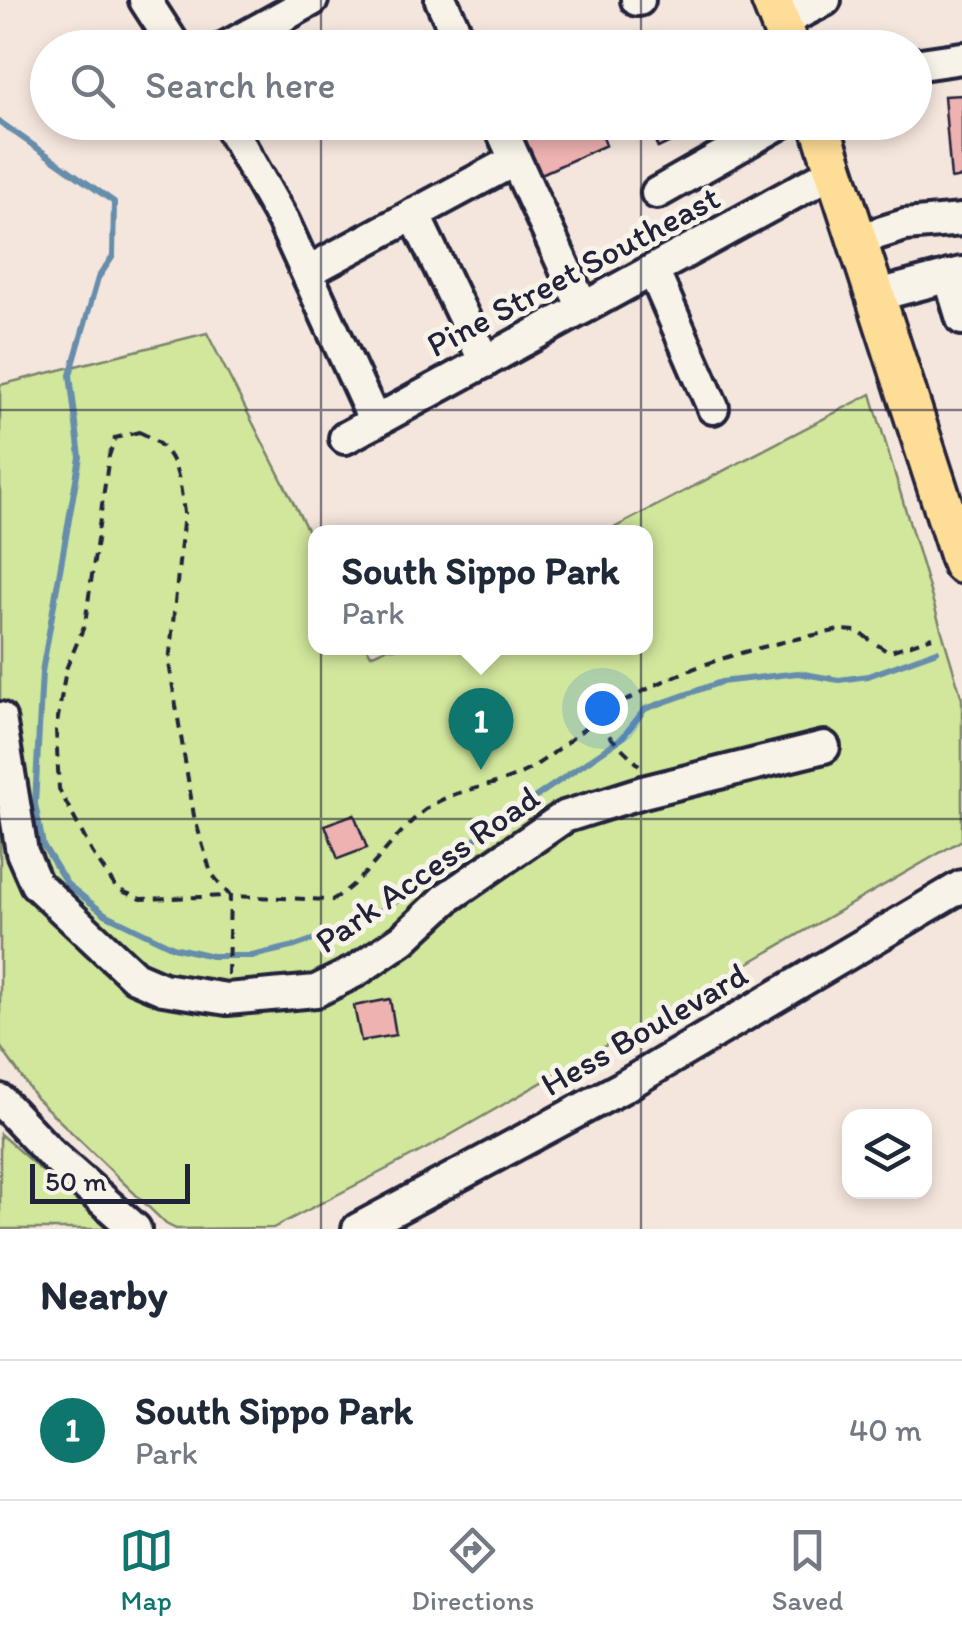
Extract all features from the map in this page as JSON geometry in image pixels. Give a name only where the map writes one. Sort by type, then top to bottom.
[{"type":"main road","points":[[825,140],[951,492],[962,564]]},
{"type":"street","points":[[145,0],[164,30]]},
{"type":"street","points":[[258,30],[312,0]]},
{"type":"street","points":[[441,0],[455,30]]},
{"type":"street","points":[[780,23],[825,0]]},
{"type":"street","points":[[932,62],[962,58]]},
{"type":"street","points":[[238,140],[261,176],[375,422]]},
{"type":"street","points":[[506,140],[583,308]]},
{"type":"street","points":[[658,194],[751,140]]},
{"type":"street","points":[[307,272],[515,160]]},
{"type":"street","name":"Pine Street Southeast","points":[[345,438],[836,170]]},
{"type":"street","points":[[414,214],[485,362]]},
{"type":"street","points":[[860,239],[905,225],[962,220]]},
{"type":"street","points":[[654,270],[713,408]]},
{"type":"street","points":[[878,295],[956,274],[962,319]]},
{"type":"street","name":"Park Access Road","points":[[0,718],[22,852],[36,884],[136,977],[164,989],[226,999],[316,990],[356,971],[402,939],[448,897],[564,816],[824,747]]},
{"type":"street","name":"Hess Boulevard","points":[[358,1229],[621,1088],[962,886]]},
{"type":"street","points":[[0,1100],[134,1229]]},
{"type":"path","points":[[228,973],[230,896],[211,873],[194,816],[169,663],[184,513],[181,490],[174,458],[160,441],[139,432],[115,438],[109,456],[85,624],[66,669],[56,730],[59,789],[92,852],[117,888],[141,899],[230,896],[332,900],[423,812],[450,795],[514,778],[614,707],[672,677],[726,656],[787,640],[857,631],[888,652],[932,637]]},
{"type":"path","points":[[596,722],[622,750]]},
{"type":"green space","points":[[207,333],[308,531],[308,655],[653,655],[653,525],[619,525],[871,394],[962,699],[962,840],[435,1144],[273,1228],[176,1229],[166,1224],[36,1098],[0,1046],[0,385]]},
{"type":"green space","points":[[0,1134],[108,1229],[0,1229]]},
{"type":"building","points":[[962,95],[962,177],[951,179],[944,96]]},
{"type":"building","points":[[523,140],[604,140],[606,145],[539,175]]},
{"type":"building","points":[[655,140],[675,140],[658,148]]},
{"type":"building","points":[[354,814],[367,848],[338,859],[325,825]]},
{"type":"building","points":[[390,999],[396,1035],[361,1041],[354,1006]]},
{"type":"waterway","points":[[0,122],[114,202],[113,256],[98,278],[70,375],[80,457],[42,672],[35,804],[43,845],[67,884],[105,914],[173,947],[212,956],[252,956],[295,946],[354,925],[400,899],[480,835],[622,738],[645,709],[721,682],[798,673],[839,680],[868,676],[937,651]]},
{"type":"place","name":"South Sippo Park","points":[[481,770]]}]
